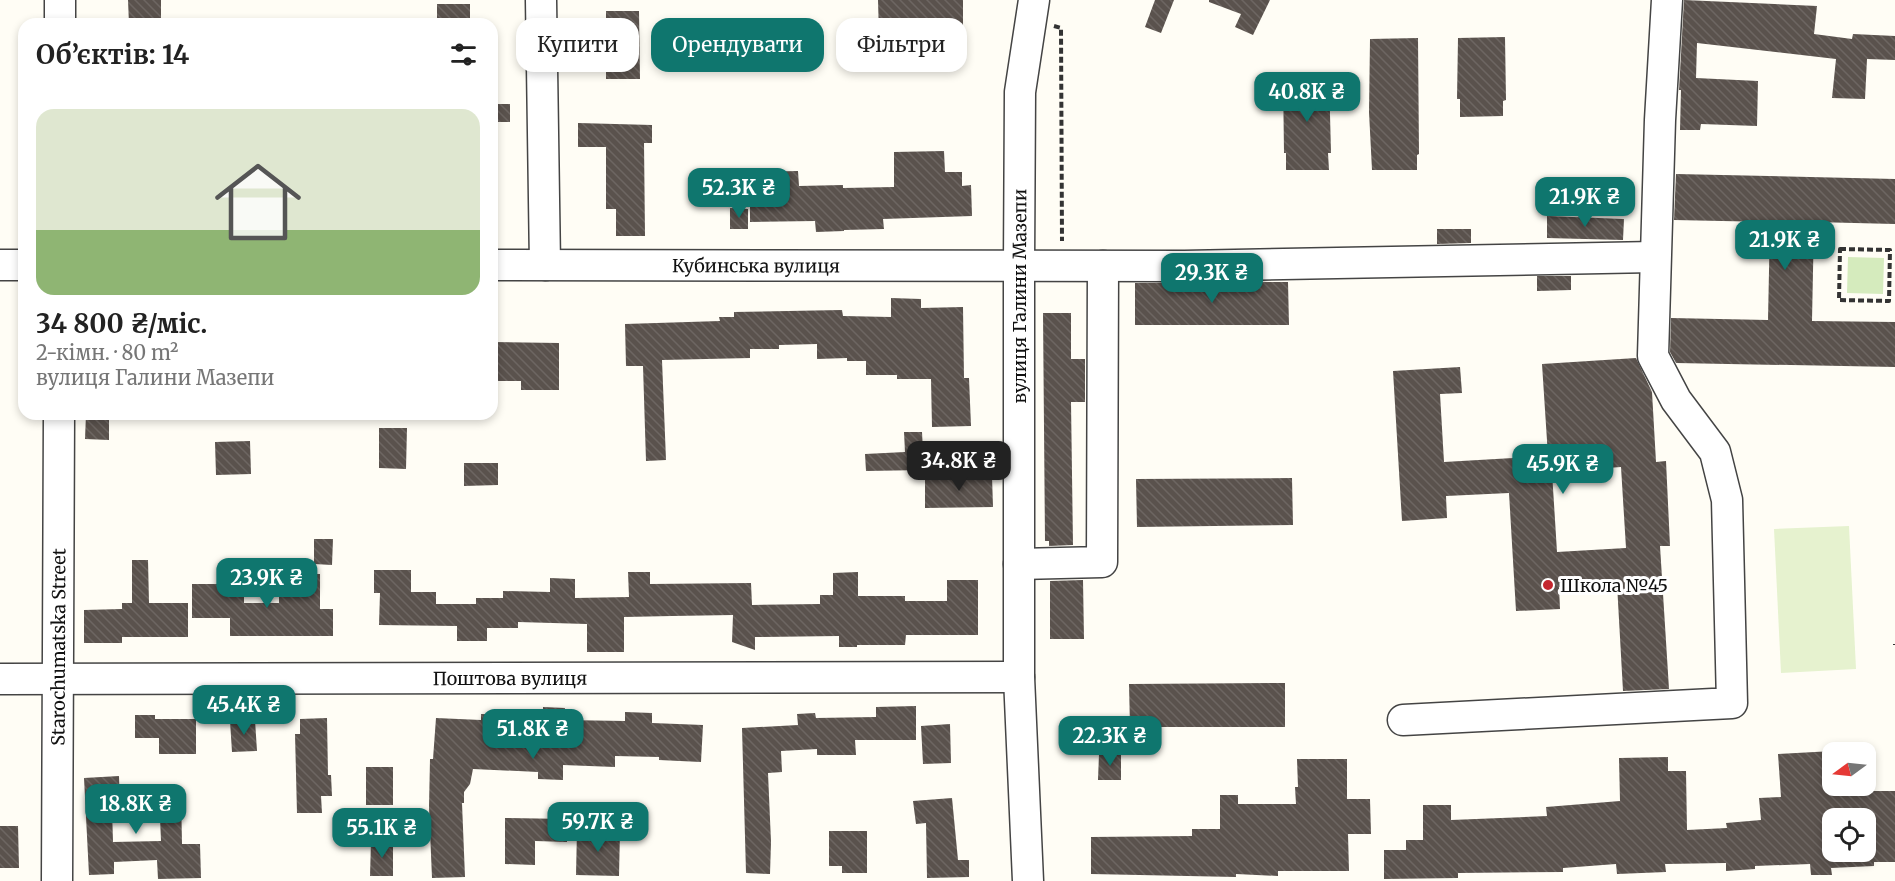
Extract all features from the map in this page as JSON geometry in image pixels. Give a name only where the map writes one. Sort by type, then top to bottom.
[{"type":"street","points":[[60,0],[60,18]]},
{"type":"street","points":[[541,0],[545,265]]},
{"type":"street","points":[[1403,720],[1732,703],[1727,500],[1715,452],[1676,400],[1653,356],[1654,257],[1667,0]]},
{"type":"street","name":"вулиця Галини Мазепи","points":[[1028,881],[1019,677],[1019,266],[1020,92],[1032,10]]},
{"type":"street","name":"Кубинська вулиця","points":[[498,265],[1102,266],[1654,257]]},
{"type":"street","points":[[0,265],[18,265]]},
{"type":"street","points":[[1019,564],[1102,562],[1102,266]]},
{"type":"street","name":"Starochumatska Street","points":[[57,881],[59,420]]},
{"type":"street","name":"Поштова вулиця","points":[[0,679],[1019,677]]},
{"type":"path","points":[[1032,10],[1061,28],[1062,266]]},
{"type":"path","points":[[1840,249],[1890,250],[1889,277],[1889,301],[1839,300],[1840,249]]},
{"type":"path","points":[[1889,277],[1895,277]]},
{"type":"green space","points":[[1848,257],[1884,258],[1883,294],[1847,293]]},
{"type":"green space","points":[[1849,526],[1856,669],[1781,673],[1774,529]]},
{"type":"building","points":[[128,0],[161,0],[161,18],[129,18]]},
{"type":"building","points":[[878,0],[963,0],[963,18],[879,18]]},
{"type":"building","points":[[1155,0],[1174,0],[1161,33],[1145,27]]},
{"type":"building","points":[[1209,0],[1270,0],[1253,35],[1235,27],[1241,14],[1209,2]]},
{"type":"building","points":[[1684,0],[1817,6],[1814,34],[1852,39],[1853,34],[1895,36],[1895,60],[1867,59],[1865,99],[1832,98],[1836,59],[1697,43],[1696,78],[1758,81],[1757,126],[1701,124],[1700,130],[1680,130],[1681,90],[1679,90]]},
{"type":"building","points":[[437,4],[470,4],[470,18],[437,18]]},
{"type":"building","points":[[606,11],[639,11],[640,79],[606,79],[606,72],[639,72],[639,18],[606,18]]},
{"type":"building","points":[[1505,37],[1506,100],[1503,101],[1503,116],[1460,117],[1460,99],[1457,99],[1458,38]]},
{"type":"building","points":[[1418,38],[1419,154],[1417,155],[1417,170],[1372,170],[1369,112],[1370,39]]},
{"type":"building","points":[[1329,76],[1331,153],[1328,153],[1329,170],[1286,170],[1283,77]]},
{"type":"building","points":[[498,104],[510,104],[510,122],[498,122]]},
{"type":"building","points":[[578,123],[652,125],[652,143],[644,143],[645,236],[616,236],[616,209],[606,209],[606,147],[578,147]]},
{"type":"building","points":[[944,151],[945,172],[962,172],[962,186],[971,185],[972,216],[883,219],[884,229],[816,232],[815,221],[750,222],[750,172],[798,171],[799,186],[894,187],[894,152]]},
{"type":"building","points":[[1676,174],[1895,179],[1895,224],[1814,222],[1812,321],[1895,322],[1895,367],[1676,363],[1670,352],[1671,318],[1768,320],[1770,222],[1674,220]]},
{"type":"building","points":[[730,208],[748,209],[748,229],[730,229]]},
{"type":"building","points":[[1547,216],[1624,219],[1623,240],[1547,238]]},
{"type":"building","points":[[1437,229],[1471,229],[1471,243],[1437,244]]},
{"type":"building","points":[[1537,276],[1571,276],[1571,290],[1537,291]]},
{"type":"building","points":[[1288,282],[1289,325],[1135,325],[1135,283]]},
{"type":"building","points":[[891,298],[921,299],[921,308],[963,307],[964,378],[969,378],[971,426],[932,427],[931,379],[897,379],[897,375],[866,375],[866,361],[847,361],[847,358],[817,359],[817,344],[779,345],[779,349],[750,349],[750,358],[662,360],[666,460],[646,461],[643,366],[626,366],[625,324],[720,321],[719,317],[734,317],[734,312],[842,310],[843,316],[891,317]]},
{"type":"building","points":[[1043,313],[1071,313],[1071,359],[1085,359],[1085,402],[1071,402],[1073,545],[1049,546],[1049,541],[1045,541]]},
{"type":"building","points":[[498,342],[559,343],[559,390],[521,390],[521,381],[498,381]]},
{"type":"building","points":[[1636,358],[1652,392],[1656,462],[1666,461],[1670,546],[1660,546],[1669,689],[1623,691],[1617,584],[1559,587],[1560,609],[1516,611],[1509,493],[1446,496],[1447,518],[1402,521],[1393,371],[1460,367],[1462,393],[1440,394],[1444,462],[1548,456],[1542,364]],"holes":[[[1621,467],[1626,548],[1557,552],[1552,472]]]},
{"type":"building","points":[[86,420],[109,420],[109,440],[85,439]]},
{"type":"building","points":[[379,428],[407,428],[406,469],[379,468]]},
{"type":"building","points":[[904,432],[922,432],[924,470],[866,471],[865,454],[905,452]]},
{"type":"building","points":[[250,441],[251,474],[216,475],[215,442]]},
{"type":"building","points":[[464,463],[498,463],[498,485],[464,486]]},
{"type":"building","points":[[992,476],[993,507],[925,508],[925,477]]},
{"type":"building","points":[[1292,478],[1293,525],[1137,527],[1136,479]]},
{"type":"building","points":[[314,539],[333,539],[332,565],[314,564]]},
{"type":"building","points":[[132,560],[148,560],[149,603],[188,603],[188,637],[122,637],[122,643],[84,643],[84,610],[122,609],[122,603],[132,603]]},
{"type":"building","points":[[374,570],[411,570],[411,592],[436,592],[436,604],[476,604],[476,598],[503,598],[503,591],[550,592],[550,578],[575,579],[575,598],[629,597],[628,572],[650,572],[650,584],[751,583],[752,605],[820,604],[820,595],[833,595],[833,573],[858,572],[858,596],[905,596],[905,601],[947,601],[947,580],[978,580],[978,635],[906,635],[905,645],[857,645],[857,647],[839,647],[839,636],[755,637],[755,650],[732,642],[733,615],[624,617],[624,652],[587,652],[587,624],[518,622],[518,628],[487,628],[487,641],[457,641],[457,626],[379,625],[380,593],[374,593]]},
{"type":"building","points":[[279,574],[320,574],[320,609],[333,609],[333,636],[230,636],[230,618],[192,618],[192,584],[244,584],[244,603],[279,603]]},
{"type":"building","points":[[1083,580],[1084,639],[1050,639],[1050,581]]},
{"type":"building","points":[[1285,683],[1285,727],[1130,727],[1129,684]]},
{"type":"building","points":[[916,706],[916,740],[855,740],[856,755],[817,755],[817,749],[781,751],[782,772],[768,773],[770,874],[746,873],[742,728],[798,725],[797,714],[815,713],[816,718],[876,717],[876,707]]},
{"type":"building","points":[[543,707],[565,708],[564,720],[625,721],[625,712],[652,713],[652,723],[703,725],[701,762],[659,760],[659,757],[615,756],[615,767],[563,765],[563,780],[538,779],[538,772],[473,769],[470,784],[464,792],[464,803],[462,803],[465,877],[432,878],[429,807],[430,759],[433,759],[436,718],[481,720],[481,714],[543,716]]},
{"type":"building","points":[[135,715],[155,715],[155,719],[196,719],[196,754],[159,754],[159,738],[135,738]]},
{"type":"building","points":[[327,718],[328,775],[331,775],[332,796],[321,796],[322,813],[297,813],[295,734],[300,734],[300,719]]},
{"type":"building","points":[[255,720],[257,751],[232,752],[230,721]]},
{"type":"building","points":[[950,724],[951,763],[923,764],[921,726]]},
{"type":"building","points":[[1822,752],[1822,796],[1876,796],[1876,791],[1895,791],[1895,862],[1876,862],[1876,808],[1822,808],[1822,862],[1874,862],[1874,866],[1831,868],[1832,875],[1811,875],[1810,864],[1755,866],[1755,869],[1726,871],[1726,863],[1665,864],[1666,872],[1617,874],[1616,864],[1563,868],[1563,872],[1458,873],[1458,878],[1384,879],[1384,850],[1406,850],[1406,840],[1423,840],[1423,805],[1451,805],[1451,820],[1547,816],[1546,807],[1620,801],[1619,758],[1668,757],[1668,771],[1686,771],[1687,830],[1727,828],[1726,823],[1761,820],[1759,798],[1781,797],[1778,754]]},
{"type":"building","points":[[1099,754],[1121,755],[1121,780],[1098,780]]},
{"type":"building","points":[[1297,759],[1347,759],[1347,799],[1370,799],[1371,834],[1348,834],[1349,871],[1278,871],[1278,876],[1236,874],[1236,877],[1091,874],[1091,837],[1192,836],[1192,829],[1220,829],[1220,795],[1238,795],[1238,804],[1296,804]]},
{"type":"building","points":[[366,767],[393,767],[393,805],[366,805]]},
{"type":"building","points":[[119,776],[120,808],[112,808],[113,842],[161,841],[159,795],[181,794],[182,844],[200,844],[201,878],[158,879],[157,860],[114,862],[114,874],[89,875],[84,778]]},
{"type":"building","points":[[952,798],[958,860],[969,860],[969,877],[927,878],[926,823],[916,824],[913,801]]},
{"type":"building","points":[[505,818],[568,819],[567,842],[535,841],[535,865],[505,864]]},
{"type":"building","points":[[0,826],[18,826],[19,868],[0,868]]},
{"type":"building","points":[[577,830],[620,832],[619,876],[576,875]]},
{"type":"building","points":[[829,831],[867,831],[867,873],[842,873],[842,866],[829,866]]},
{"type":"building","points":[[371,841],[393,842],[393,876],[370,876]]},
{"type":"place","name":"Школа №45","points":[[1548,585]]}]
